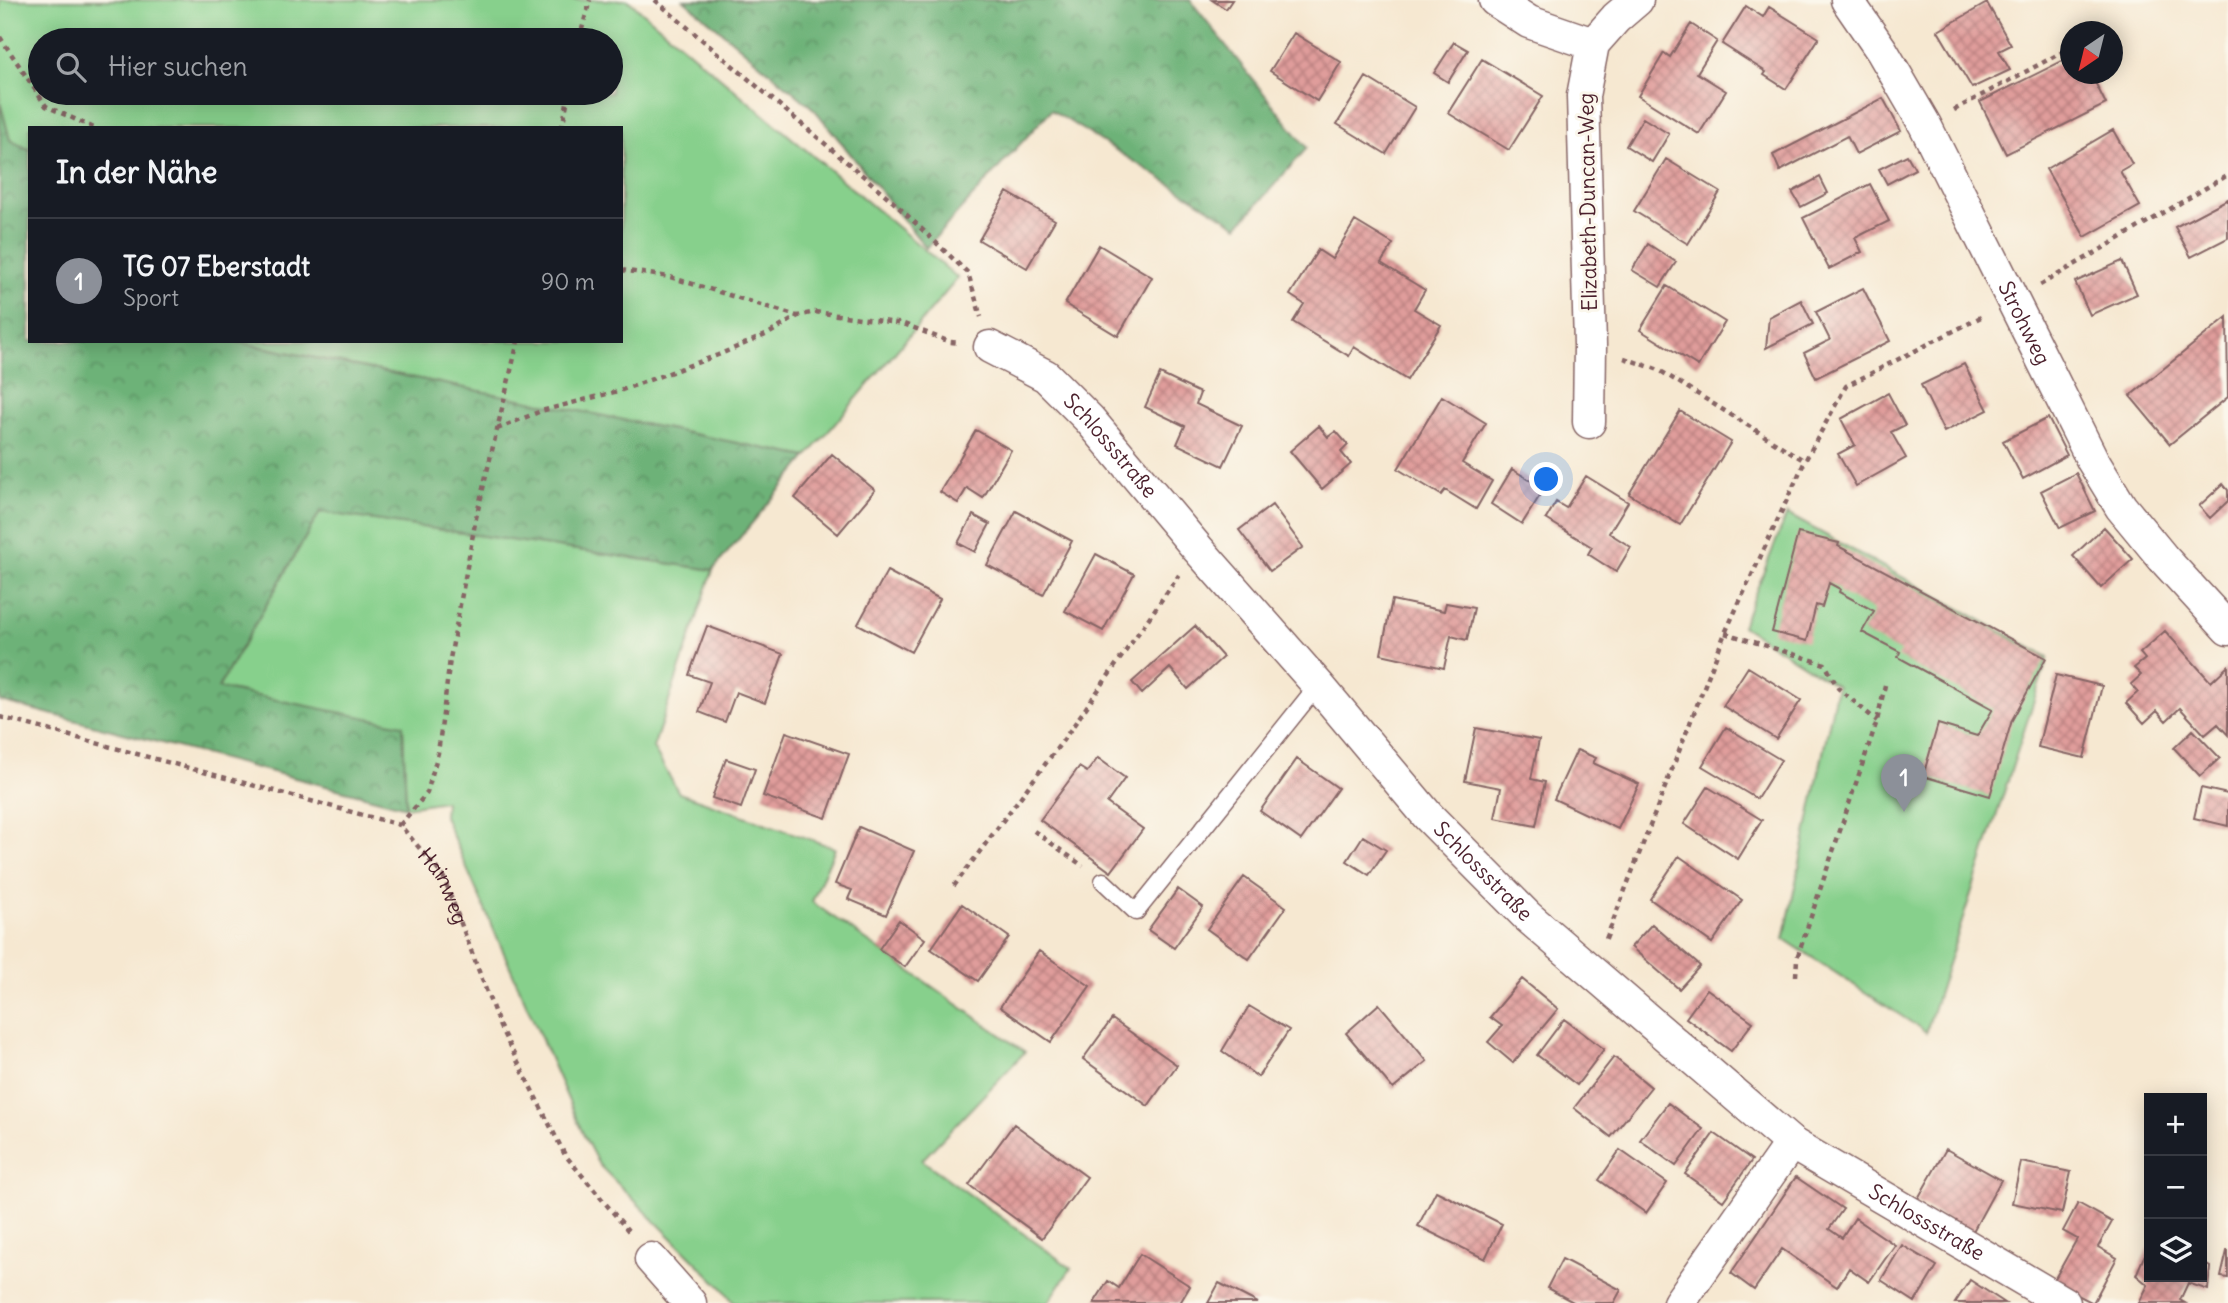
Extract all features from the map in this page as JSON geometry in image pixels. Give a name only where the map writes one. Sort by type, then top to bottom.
[{"type":"street","points":[[1495,0],[1529,22],[1594,44]]},
{"type":"street","name":"Elizabeth-Duncan-Weg","points":[[1589,422],[1590,345],[1583,96],[1594,44],[1616,18],[1637,0]]},
{"type":"street","name":"Strohweg","points":[[1847,0],[1882,51],[1925,125],[2093,461],[2121,507],[2228,629]]},
{"type":"street","name":"Schlossstraße","points":[[990,347],[1046,376],[1089,419],[1428,816],[1528,917],[1791,1143],[2064,1303]]},
{"type":"street","points":[[1679,1303],[1791,1143]]},
{"type":"street","points":[[651,1259],[690,1303]]},
{"type":"lane","points":[[1103,881],[1136,912],[1318,685]]},
{"type":"path","points":[[582,28],[590,0]]},
{"type":"path","points":[[497,429],[541,411],[622,390],[718,355],[768,334],[797,316],[815,312],[904,324],[950,342],[990,347],[968,273],[888,197],[655,0]]},
{"type":"path","points":[[0,37],[28,79]]},
{"type":"path","points":[[1925,125],[2060,53]]},
{"type":"path","points":[[45,105],[90,126]]},
{"type":"path","points":[[562,126],[567,105]]},
{"type":"path","points":[[1593,972],[1725,633],[1805,461],[1846,386],[2012,302],[2228,176]]},
{"type":"path","points":[[623,270],[670,277],[797,316]]},
{"type":"path","points":[[0,717],[400,825],[427,793],[438,753],[450,659],[473,530],[517,343]]},
{"type":"path","points":[[1590,345],[1659,370],[1805,461]]},
{"type":"path","points":[[954,886],[1064,739],[1198,549]]},
{"type":"path","points":[[1725,633],[1825,664],[1838,688],[1877,721]]},
{"type":"path","points":[[1796,976],[1797,958],[1877,721],[1885,685]]},
{"type":"path","name":"Hainweg","points":[[400,825],[443,876],[500,1027],[565,1155],[651,1259]]},
{"type":"path","points":[[1034,831],[1103,881]]},
{"type":"green space","points":[[0,0],[628,0],[958,278],[807,457],[242,343],[623,343],[623,126],[28,126],[28,149],[10,140],[0,102]]},
{"type":"green space","points":[[684,0],[1190,0],[1307,148],[1238,226],[1051,110],[926,248],[815,110]]},
{"type":"green space","points":[[0,102],[10,140],[28,149],[28,343],[242,343],[807,457],[713,570],[320,512],[218,688],[403,725],[406,807],[0,701]]},
{"type":"green space","points":[[320,512],[713,570],[653,748],[679,793],[835,848],[812,902],[1025,1052],[922,1160],[1071,1268],[1048,1303],[734,1303],[599,1165],[444,816],[445,801],[406,807],[403,726],[218,688]]},
{"type":"green space","points":[[1787,514],[2048,657],[1926,1032],[1784,939],[1837,686],[1742,626]]},
{"type":"building","points":[[1212,0],[1232,0],[1226,9]]},
{"type":"building","points":[[1987,3],[2011,45],[1999,51],[2010,70],[1972,88],[1938,31]]},
{"type":"building","points":[[1746,6],[1763,17],[1769,7],[1819,38],[1786,89],[1764,75],[1766,72],[1722,44]]},
{"type":"building","points":[[1691,24],[1717,41],[1697,73],[1726,91],[1699,134],[1638,96],[1664,53],[1670,57]]},
{"type":"building","points":[[1294,33],[1341,62],[1317,101],[1270,71]]},
{"type":"building","points":[[1454,42],[1468,50],[1448,82],[1434,73]]},
{"type":"building","points":[[1482,59],[1543,96],[1509,150],[1448,113]]},
{"type":"building","points":[[2060,62],[2060,84],[2096,84],[2106,104],[2006,154],[1980,102]]},
{"type":"building","points":[[1366,77],[1415,107],[1386,154],[1337,124]]},
{"type":"building","points":[[1883,98],[1901,131],[1856,154],[1847,136],[1780,171],[1773,155]]},
{"type":"building","points":[[1643,118],[1669,134],[1652,162],[1626,146]]},
{"type":"building","points":[[2113,130],[2132,164],[2120,171],[2140,206],[2085,237],[2046,169]]},
{"type":"building","points":[[1907,155],[1915,169],[1887,184],[1879,169]]},
{"type":"building","points":[[1666,159],[1720,192],[1688,244],[1634,211]]},
{"type":"building","points":[[1820,177],[1828,193],[1801,207],[1792,192]]},
{"type":"building","points":[[1870,184],[1889,221],[1855,238],[1862,252],[1829,269],[1803,218]]},
{"type":"building","points":[[1007,192],[1055,220],[1027,268],[979,240]]},
{"type":"building","points":[[2228,199],[2228,238],[2191,257],[2175,227]]},
{"type":"building","points":[[1355,221],[1393,244],[1381,263],[1425,290],[1414,309],[1441,325],[1407,380],[1354,347],[1349,356],[1293,322],[1304,304],[1290,295],[1318,250],[1332,259]]},
{"type":"building","points":[[1648,244],[1676,262],[1660,287],[1632,270]]},
{"type":"building","points":[[1099,245],[1152,277],[1118,336],[1065,304]]},
{"type":"building","points":[[2122,261],[2137,294],[2090,315],[2075,282]]},
{"type":"building","points":[[1667,286],[1725,322],[1698,366],[1640,330]]},
{"type":"building","points":[[1863,288],[1890,341],[1816,378],[1804,353],[1830,340],[1816,312]]},
{"type":"building","points":[[1801,300],[1813,324],[1766,348],[1769,317]]},
{"type":"building","points":[[2227,317],[2228,397],[2170,444],[2130,396]]},
{"type":"building","points":[[1964,364],[1988,410],[1944,432],[1921,385]]},
{"type":"building","points":[[1160,374],[1200,393],[1196,404],[1242,426],[1223,466],[1177,444],[1185,426],[1145,407]]},
{"type":"building","points":[[1888,393],[1905,425],[1891,432],[1906,458],[1856,486],[1838,454],[1855,445],[1841,419]]},
{"type":"building","points":[[1442,396],[1486,423],[1462,463],[1492,481],[1476,509],[1445,490],[1441,495],[1398,469]]},
{"type":"building","points":[[1680,411],[1731,442],[1680,525],[1629,494]]},
{"type":"building","points":[[2048,418],[2067,455],[2023,479],[2003,441]]},
{"type":"building","points":[[1319,426],[1328,437],[1336,431],[1348,445],[1341,452],[1351,464],[1322,489],[1290,451]]},
{"type":"building","points":[[976,430],[1011,450],[983,498],[967,488],[958,503],[940,492]]},
{"type":"building","points":[[832,454],[875,490],[838,534],[795,498]]},
{"type":"building","points":[[1512,469],[1544,489],[1522,524],[1491,504]]},
{"type":"building","points":[[2076,473],[2095,511],[2060,528],[2041,491]]},
{"type":"building","points":[[1586,476],[1628,502],[1609,533],[1631,547],[1616,572],[1588,554],[1592,547],[1546,519],[1556,502],[1566,508]]},
{"type":"building","points":[[2223,484],[2228,490],[2228,501],[2210,518],[2199,506]]},
{"type":"building","points":[[1272,505],[1303,547],[1270,571],[1239,530]]},
{"type":"building","points":[[1016,511],[1072,541],[1043,595],[987,565]]},
{"type":"building","points":[[973,515],[990,524],[975,552],[958,543]]},
{"type":"building","points":[[2104,527],[2133,559],[2101,588],[2073,556]]},
{"type":"building","points":[[1798,533],[1839,543],[1838,546],[2046,658],[2012,720],[1990,796],[1923,776],[1938,724],[1977,736],[1993,709],[1898,657],[1900,652],[1862,632],[1874,611],[1839,592],[1840,589],[1829,583],[1822,607],[1816,605],[1807,641],[1772,632]]},
{"type":"building","points":[[1096,554],[1134,574],[1103,631],[1065,611]]},
{"type":"building","points":[[887,571],[940,599],[911,652],[858,624]]},
{"type":"building","points":[[1392,600],[1444,611],[1446,603],[1474,608],[1467,640],[1451,636],[1444,668],[1381,654]]},
{"type":"building","points":[[707,626],[783,654],[765,703],[736,692],[725,722],[699,712],[710,682],[689,675]]},
{"type":"building","points":[[1195,626],[1223,657],[1188,689],[1170,668],[1142,694],[1132,682]]},
{"type":"building","points":[[2165,631],[2211,682],[2228,666],[2228,735],[2218,724],[2205,735],[2180,708],[2166,721],[2157,711],[2144,723],[2126,703],[2138,692],[2131,684],[2141,675],[2134,668],[2145,659],[2140,653]]},
{"type":"building","points":[[1748,667],[1801,700],[1776,739],[1723,706]]},
{"type":"building","points":[[2056,675],[2102,686],[2084,758],[2038,747]]},
{"type":"building","points":[[1726,727],[1781,760],[1757,799],[1702,766]]},
{"type":"building","points":[[1476,728],[1539,740],[1531,779],[1545,782],[1536,826],[1495,818],[1501,788],[1465,781]]},
{"type":"building","points":[[2193,730],[2220,758],[2200,776],[2174,748]]},
{"type":"building","points":[[786,732],[849,754],[826,818],[763,796]]},
{"type":"building","points":[[1577,750],[1596,758],[1593,763],[1639,784],[1618,829],[1554,799]]},
{"type":"building","points":[[1098,758],[1125,778],[1107,803],[1143,829],[1111,872],[1040,820],[1079,767],[1087,772]]},
{"type":"building","points":[[726,759],[755,769],[741,808],[712,798]]},
{"type":"building","points":[[1297,759],[1338,788],[1301,840],[1260,811]]},
{"type":"building","points":[[1708,787],[1762,820],[1738,859],[1684,824]]},
{"type":"building","points":[[2201,788],[2228,794],[2228,826],[2194,818]]},
{"type":"building","points":[[859,827],[914,851],[886,915],[848,899],[852,890],[835,884]]},
{"type":"building","points":[[1363,836],[1386,850],[1369,875],[1347,861]]},
{"type":"building","points":[[1679,856],[1742,900],[1712,943],[1650,899]]},
{"type":"building","points":[[1244,877],[1286,907],[1249,959],[1207,929]]},
{"type":"building","points":[[1178,889],[1203,907],[1174,948],[1148,930]]},
{"type":"building","points":[[962,904],[1009,937],[978,981],[931,949]]},
{"type":"building","points":[[899,920],[925,939],[905,967],[879,949]]},
{"type":"building","points":[[1652,924],[1700,966],[1679,989],[1631,947]]},
{"type":"building","points":[[1039,951],[1090,986],[1051,1042],[1000,1007]]},
{"type":"building","points":[[1522,979],[1558,1009],[1513,1063],[1488,1042],[1502,1026],[1490,1017]]},
{"type":"building","points":[[1707,989],[1753,1022],[1731,1051],[1686,1018]]},
{"type":"building","points":[[1379,1004],[1427,1061],[1393,1089],[1346,1033]]},
{"type":"building","points":[[1249,1006],[1289,1030],[1258,1077],[1222,1051]]},
{"type":"building","points":[[1112,1019],[1177,1065],[1148,1106],[1083,1059]]},
{"type":"building","points":[[1564,1019],[1604,1049],[1577,1085],[1537,1055]]},
{"type":"building","points":[[1614,1057],[1651,1087],[1611,1137],[1574,1108]]},
{"type":"building","points":[[1668,1103],[1703,1129],[1676,1166],[1640,1140]]},
{"type":"building","points":[[1014,1124],[1087,1177],[1042,1238],[969,1185]]},
{"type":"building","points":[[1714,1133],[1752,1160],[1723,1201],[1685,1174]]},
{"type":"building","points":[[1946,1149],[2001,1180],[1972,1233],[1916,1202]]},
{"type":"building","points":[[1620,1150],[1667,1183],[1646,1213],[1599,1180]]},
{"type":"building","points":[[2021,1162],[2071,1172],[2062,1213],[2012,1203]]},
{"type":"building","points":[[1796,1177],[1843,1209],[1829,1229],[1842,1238],[1855,1218],[1895,1245],[1869,1282],[1849,1268],[1837,1287],[1782,1249],[1754,1290],[1731,1273]]},
{"type":"building","points":[[1436,1191],[1502,1224],[1485,1259],[1418,1226]]},
{"type":"building","points":[[2078,1203],[2112,1222],[2098,1247],[2117,1258],[2093,1303],[2053,1282],[2077,1239],[2063,1231]]},
{"type":"building","points":[[1902,1245],[1937,1266],[1915,1302],[1881,1280]]},
{"type":"building","points":[[2228,1251],[2228,1278],[2221,1277]]},
{"type":"building","points":[[1140,1254],[1190,1286],[1180,1303],[1094,1303],[1108,1281],[1119,1288]]},
{"type":"building","points":[[2144,1257],[2144,1282],[2136,1275]]},
{"type":"building","points":[[1562,1259],[1621,1290],[1614,1303],[1575,1303],[1547,1288]]},
{"type":"building","points":[[2207,1265],[2210,1267],[2208,1290],[2188,1283],[2180,1300],[2185,1303],[2139,1303],[2148,1285],[2144,1282],[2207,1282]]},
{"type":"building","points":[[1970,1280],[2005,1303],[1955,1303]]},
{"type":"building","points":[[1219,1283],[1258,1303],[1208,1303]]},
{"type":"place","name":"TG 07 Eberstadt","points":[[1904,812]]}]
